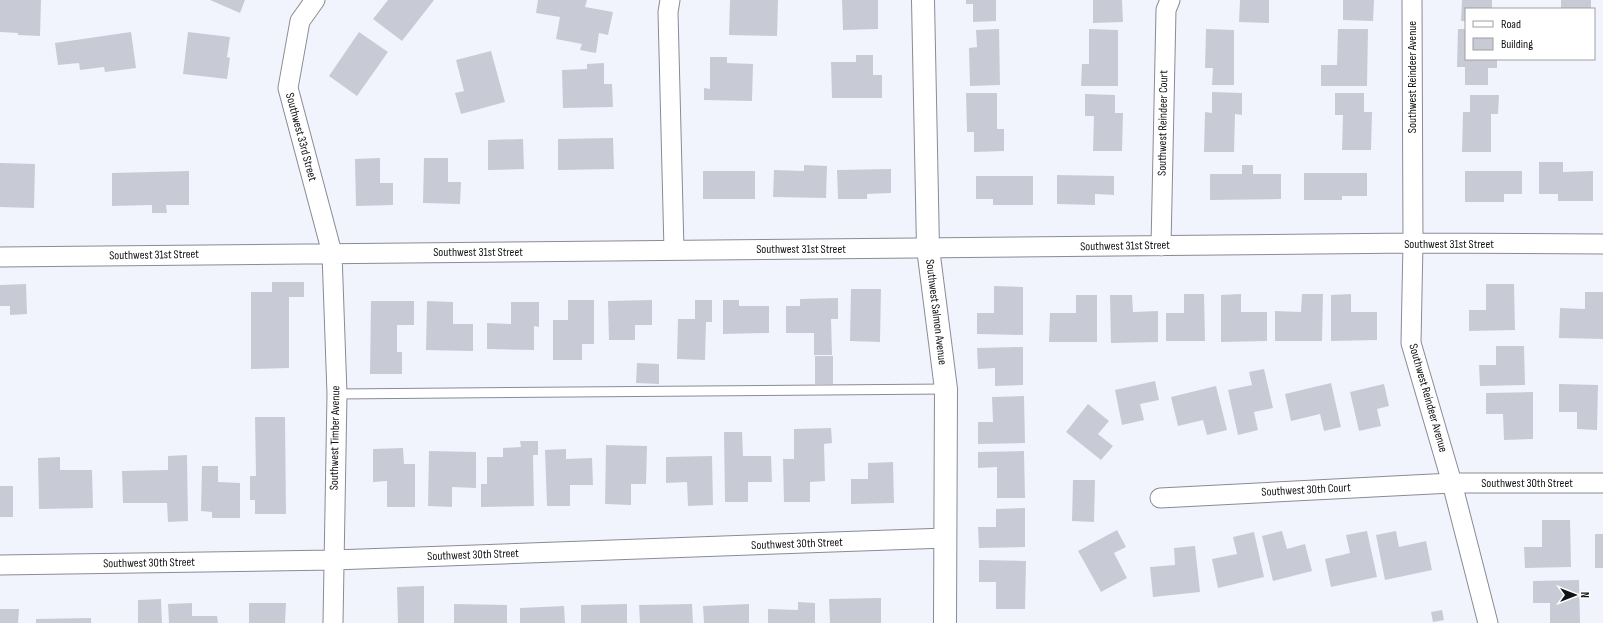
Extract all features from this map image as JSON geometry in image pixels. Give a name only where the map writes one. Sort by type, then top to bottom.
[{"type":"street","name":"Southwest 33rd Street","points":[[316,0],[300,21],[288,88],[332,253]]},
{"type":"street","points":[[670,0],[668,12],[674,250]]},
{"type":"street","name":"Southwest Salmon Avenue","points":[[924,0],[928,248],[946,389],[945,623]]},
{"type":"street","name":"Southwest Reindeer Court","points":[[1161,246],[1166,10],[1170,0]]},
{"type":"street","name":"Southwest Reindeer Avenue","points":[[1412,0],[1413,243],[1411,343],[1452,483],[1488,623]]},
{"type":"street","name":"Southwest 31st Street","points":[[0,257],[1413,243],[1603,244]]},
{"type":"street","name":"Southwest Timber Avenue","points":[[332,253],[337,394],[333,623]]},
{"type":"street","name":"Southwest 30th Street","points":[[1452,483],[1603,484]]},
{"type":"street","name":"Southwest 30th Court","points":[[1160,498],[1452,483]]},
{"type":"street","name":"Southwest 30th Street","points":[[0,565],[333,560],[946,538]]},
{"type":"lane","points":[[337,394],[946,389]]},
{"type":"building","points":[[0,0],[41,0],[40,36],[0,32]]},
{"type":"building","points":[[210,0],[245,0],[240,13]]},
{"type":"building","points":[[388,0],[434,0],[402,41],[373,19]]},
{"type":"building","points":[[538,0],[587,0],[585,7],[613,12],[608,35],[599,33],[596,53],[580,50],[582,44],[556,39],[560,17],[536,13]]},
{"type":"building","points":[[730,0],[778,0],[777,36],[729,35]]},
{"type":"building","points":[[842,0],[878,0],[878,29],[843,30]]},
{"type":"building","points":[[966,0],[996,0],[996,21],[973,22],[973,4],[966,4]]},
{"type":"building","points":[[1093,0],[1122,0],[1123,22],[1093,23]]},
{"type":"building","points":[[1240,0],[1269,0],[1269,23],[1239,22]]},
{"type":"building","points":[[1343,0],[1374,0],[1373,21],[1343,20]]},
{"type":"building","points":[[1462,0],[1492,0],[1492,8],[1465,8],[1465,21],[1461,21]]},
{"type":"building","points":[[1561,0],[1591,0],[1591,8],[1561,8]]},
{"type":"building","points":[[999,29],[1000,85],[970,86],[969,48],[977,47],[976,30]]},
{"type":"building","points":[[1089,29],[1118,30],[1118,86],[1081,86],[1082,64],[1089,64]]},
{"type":"building","points":[[1206,29],[1234,30],[1234,85],[1212,85],[1213,68],[1205,68]]},
{"type":"building","points":[[1338,29],[1368,29],[1367,86],[1321,86],[1321,65],[1337,65]]},
{"type":"building","points":[[1458,29],[1465,29],[1465,60],[1497,60],[1497,68],[1488,68],[1488,85],[1465,85],[1465,67],[1457,67]]},
{"type":"building","points":[[131,32],[136,68],[105,72],[104,67],[80,70],[79,63],[58,65],[55,43]]},
{"type":"building","points":[[188,32],[230,37],[227,57],[230,58],[227,79],[183,74]]},
{"type":"building","points":[[359,32],[388,52],[357,96],[329,76]]},
{"type":"building","points":[[491,51],[505,102],[461,114],[455,93],[464,91],[456,60]]},
{"type":"building","points":[[856,55],[873,55],[873,75],[882,75],[882,98],[832,98],[831,62],[856,62]]},
{"type":"building","points":[[710,57],[727,57],[727,63],[753,64],[752,101],[704,100],[704,88],[710,89]]},
{"type":"building","points":[[604,63],[604,84],[612,84],[613,107],[563,108],[562,70],[587,69],[587,64]]},
{"type":"building","points":[[1212,92],[1242,93],[1242,115],[1235,114],[1234,152],[1204,152],[1205,112],[1212,113]]},
{"type":"building","points":[[966,93],[997,93],[997,129],[1004,129],[1004,151],[974,152],[974,132],[967,132]]},
{"type":"building","points":[[1335,93],[1364,93],[1364,112],[1372,112],[1371,150],[1342,150],[1343,115],[1335,115]]},
{"type":"building","points":[[1085,94],[1115,95],[1115,113],[1123,113],[1122,151],[1093,151],[1094,116],[1085,116]]},
{"type":"building","points":[[1470,95],[1499,95],[1498,114],[1491,114],[1491,152],[1462,152],[1463,112],[1470,112]]},
{"type":"building","points":[[613,138],[614,169],[558,170],[558,139]]},
{"type":"building","points":[[523,139],[524,169],[488,170],[488,140]]},
{"type":"building","points":[[380,158],[380,183],[393,183],[393,205],[356,206],[355,159]]},
{"type":"building","points":[[424,158],[448,158],[448,182],[461,182],[460,204],[423,203]]},
{"type":"building","points":[[1539,162],[1563,162],[1563,172],[1593,171],[1593,201],[1558,201],[1558,194],[1539,194]]},
{"type":"building","points":[[0,163],[35,164],[34,208],[0,207]]},
{"type":"building","points":[[804,165],[827,166],[826,198],[773,197],[774,170],[804,171]]},
{"type":"building","points":[[1242,165],[1253,165],[1253,174],[1281,174],[1281,199],[1210,200],[1210,174],[1242,174]]},
{"type":"building","points":[[891,169],[891,193],[867,194],[867,199],[838,199],[837,170]]},
{"type":"building","points":[[189,171],[189,205],[166,205],[167,213],[152,213],[152,205],[112,206],[112,173]]},
{"type":"building","points":[[703,171],[755,171],[755,199],[703,199]]},
{"type":"building","points":[[1465,171],[1522,171],[1522,194],[1504,194],[1504,202],[1465,202]]},
{"type":"building","points":[[1304,173],[1367,173],[1367,196],[1342,196],[1342,200],[1304,200]]},
{"type":"building","points":[[1057,175],[1114,176],[1114,195],[1095,194],[1095,205],[1057,204]]},
{"type":"building","points":[[976,176],[1033,176],[1033,205],[993,205],[993,199],[976,199]]},
{"type":"building","points":[[272,282],[304,282],[304,297],[289,297],[289,368],[251,369],[251,292],[272,292]]},
{"type":"building","points":[[26,284],[27,314],[10,315],[10,306],[0,306],[0,285]]},
{"type":"building","points":[[1486,284],[1514,284],[1515,330],[1469,331],[1469,310],[1486,310]]},
{"type":"building","points":[[994,286],[1023,287],[1023,335],[977,334],[977,313],[994,313]]},
{"type":"building","points":[[851,289],[881,289],[880,342],[850,341]]},
{"type":"building","points":[[1585,292],[1603,292],[1603,339],[1559,338],[1560,308],[1585,309]]},
{"type":"building","points":[[1184,294],[1204,294],[1205,341],[1166,341],[1166,313],[1184,313]]},
{"type":"building","points":[[1241,294],[1241,312],[1267,312],[1267,341],[1221,342],[1221,295]]},
{"type":"building","points":[[1302,294],[1323,294],[1322,341],[1275,341],[1275,311],[1301,312]]},
{"type":"building","points":[[1351,294],[1351,312],[1377,312],[1377,340],[1331,341],[1331,295]]},
{"type":"building","points":[[1076,295],[1097,295],[1097,342],[1049,342],[1050,313],[1076,313]]},
{"type":"building","points":[[1110,295],[1132,295],[1133,312],[1158,311],[1158,342],[1111,343]]},
{"type":"building","points":[[838,298],[838,319],[831,319],[832,355],[814,355],[814,333],[786,333],[786,306],[800,306],[800,299]]},
{"type":"building","points":[[568,300],[594,300],[594,344],[582,344],[582,360],[553,360],[553,320],[568,320]]},
{"type":"building","points":[[652,300],[652,325],[635,325],[635,340],[609,340],[608,301]]},
{"type":"building","points":[[695,300],[712,300],[712,322],[706,322],[705,360],[677,359],[678,319],[695,319]]},
{"type":"building","points":[[723,300],[739,300],[739,306],[769,306],[769,333],[723,334]]},
{"type":"building","points":[[371,301],[414,301],[414,325],[397,325],[397,352],[402,352],[402,374],[370,374]]},
{"type":"building","points":[[427,301],[453,302],[453,324],[473,324],[473,351],[426,350]]},
{"type":"building","points":[[511,302],[539,302],[539,327],[534,326],[534,350],[487,349],[487,323],[511,324]]},
{"type":"building","points":[[1496,346],[1524,346],[1525,385],[1480,386],[1479,365],[1496,365]]},
{"type":"building","points":[[1023,347],[1023,385],[995,386],[995,368],[978,369],[977,348]]},
{"type":"building","points":[[815,356],[833,356],[833,384],[815,384]]},
{"type":"building","points":[[637,363],[659,364],[659,384],[636,383]]},
{"type":"building","points":[[1264,369],[1273,408],[1254,412],[1258,430],[1238,435],[1228,390],[1252,385],[1249,372]]},
{"type":"building","points":[[1155,381],[1159,400],[1140,404],[1144,420],[1122,425],[1115,390]]},
{"type":"building","points":[[1331,383],[1341,427],[1324,431],[1320,414],[1291,421],[1285,394]]},
{"type":"building","points":[[1384,384],[1389,406],[1377,409],[1381,426],[1359,431],[1350,392]]},
{"type":"building","points":[[1559,384],[1598,385],[1597,430],[1577,429],[1577,412],[1559,412]]},
{"type":"building","points":[[1216,386],[1227,430],[1207,435],[1203,420],[1178,426],[1171,397]]},
{"type":"building","points":[[1533,392],[1533,439],[1504,440],[1503,414],[1486,414],[1486,393]]},
{"type":"building","points":[[1024,396],[1025,443],[978,444],[978,422],[993,422],[992,397]]},
{"type":"building","points":[[1088,404],[1109,421],[1098,434],[1113,446],[1101,460],[1066,432]]},
{"type":"building","points":[[255,417],[285,417],[286,514],[255,514],[255,500],[250,500],[250,476],[256,476]]},
{"type":"building","points":[[831,428],[832,443],[824,444],[825,481],[810,482],[810,502],[784,502],[783,459],[794,459],[794,429]]},
{"type":"building","points":[[724,432],[742,432],[743,456],[771,456],[772,482],[748,482],[748,502],[725,502]]},
{"type":"building","points":[[520,441],[538,441],[538,455],[533,455],[534,506],[481,507],[481,484],[487,484],[487,457],[503,457],[503,448],[521,447]]},
{"type":"building","points":[[606,445],[647,446],[646,484],[631,484],[631,505],[605,504]]},
{"type":"building","points":[[403,448],[404,464],[415,464],[415,507],[387,507],[387,481],[373,482],[373,449]]},
{"type":"building","points":[[566,449],[566,459],[592,458],[593,485],[570,485],[570,506],[547,506],[545,450]]},
{"type":"building","points":[[429,451],[476,452],[476,488],[452,487],[452,507],[428,506]]},
{"type":"building","points":[[1024,451],[1025,498],[997,498],[997,467],[978,468],[978,452]]},
{"type":"building","points":[[187,455],[188,521],[168,522],[167,503],[123,503],[122,471],[168,470],[168,456]]},
{"type":"building","points":[[712,456],[713,505],[688,506],[687,482],[666,483],[666,457]]},
{"type":"building","points":[[60,457],[60,470],[92,470],[93,508],[39,509],[38,458]]},
{"type":"building","points":[[893,462],[894,503],[851,504],[851,479],[868,479],[868,463]]},
{"type":"building","points":[[202,466],[218,466],[218,482],[240,483],[240,518],[212,518],[212,512],[201,511]]},
{"type":"building","points":[[1073,480],[1095,480],[1094,522],[1072,521]]},
{"type":"building","points":[[0,486],[13,486],[13,517],[0,517]]},
{"type":"building","points":[[1025,508],[1025,547],[979,548],[978,527],[996,527],[996,509]]},
{"type":"building","points":[[1542,520],[1570,520],[1571,567],[1525,568],[1524,547],[1542,547]]},
{"type":"building","points":[[1117,530],[1126,547],[1114,553],[1127,578],[1101,592],[1078,551]]},
{"type":"building","points":[[1282,531],[1287,549],[1305,544],[1312,571],[1273,581],[1262,536]]},
{"type":"building","points":[[1367,531],[1377,577],[1331,587],[1325,559],[1350,553],[1346,535]]},
{"type":"building","points":[[1396,531],[1399,547],[1426,541],[1432,570],[1385,580],[1376,535]]},
{"type":"building","points":[[1254,532],[1264,577],[1218,588],[1212,559],[1237,554],[1233,537]]},
{"type":"building","points":[[1595,534],[1603,534],[1603,568],[1595,568]]},
{"type":"building","points":[[1195,546],[1200,592],[1153,597],[1150,567],[1175,565],[1174,548]]},
{"type":"building","points":[[979,560],[1026,561],[1025,609],[996,609],[996,582],[979,582]]},
{"type":"building","points":[[1579,580],[1580,623],[1550,623],[1550,603],[1533,603],[1533,581]]},
{"type":"building","points":[[424,586],[424,623],[398,623],[397,587]]},
{"type":"building","points":[[881,598],[881,623],[830,623],[829,599]]},
{"type":"building","points":[[161,599],[162,623],[138,623],[138,600]]},
{"type":"building","points":[[798,602],[815,603],[815,623],[768,623],[768,609],[798,610]]},
{"type":"building","points":[[192,603],[192,616],[217,616],[218,623],[169,623],[168,604]]},
{"type":"building","points":[[249,603],[286,603],[285,623],[249,623]]},
{"type":"building","points":[[454,604],[507,605],[507,623],[454,623]]},
{"type":"building","points":[[627,604],[627,623],[581,623],[581,605]]},
{"type":"building","points":[[692,604],[693,623],[640,623],[639,605]]},
{"type":"building","points":[[749,604],[749,623],[704,623],[703,606]]},
{"type":"building","points":[[564,606],[565,623],[520,623],[520,608]]},
{"type":"building","points":[[0,609],[19,609],[18,623],[0,623]]},
{"type":"building","points":[[1442,610],[1444,620],[1433,622],[1431,612]]},
{"type":"building","points":[[91,618],[91,623],[36,623],[36,619]]}]
